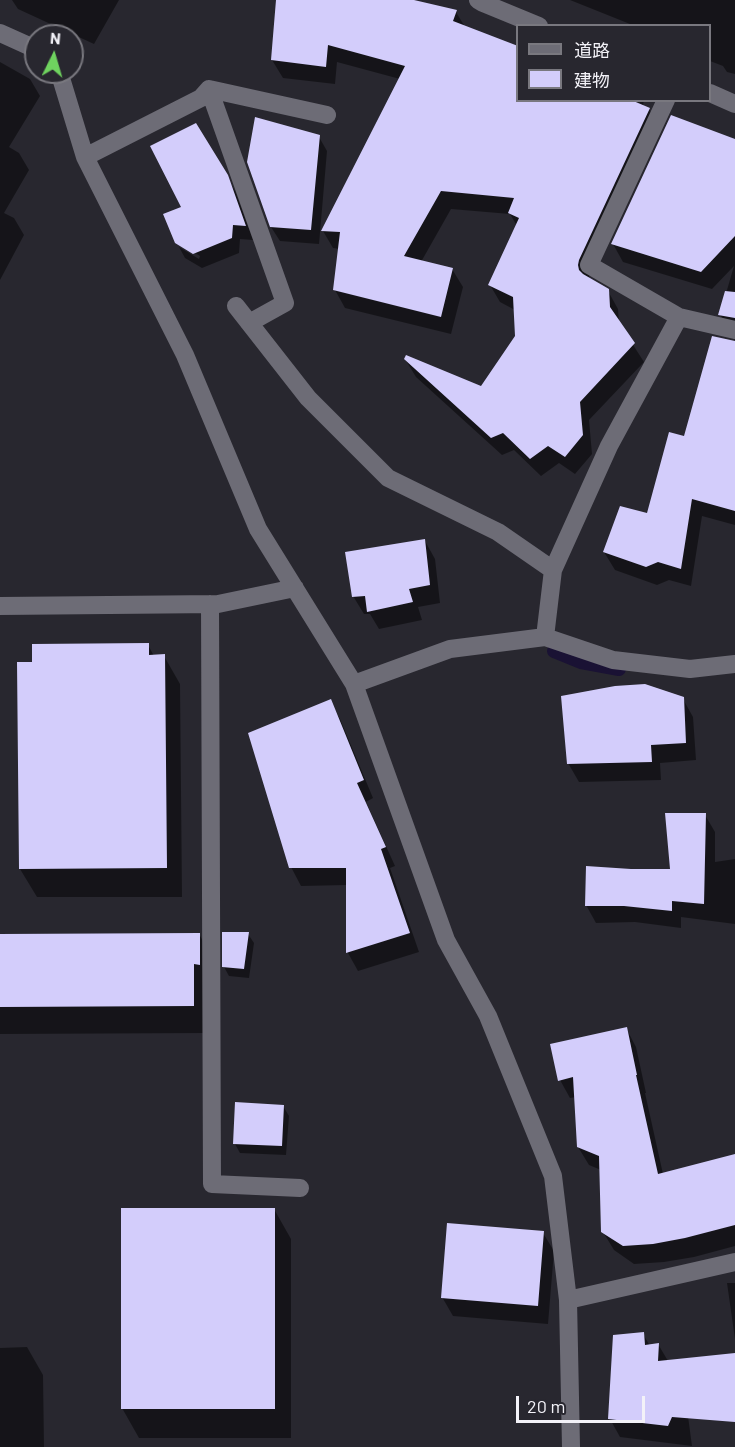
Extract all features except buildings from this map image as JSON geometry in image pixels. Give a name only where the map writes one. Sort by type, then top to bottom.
[{"type":"street","points":[[478,0],[534,24]]},
{"type":"street","points":[[0,33],[24,44]]},
{"type":"street","points":[[63,84],[85,157],[185,355],[258,529],[354,684],[446,940],[488,1016],[554,1176],[568,1300],[571,1447]]},
{"type":"street","points":[[85,157],[201,98],[209,89]]},
{"type":"street","points":[[209,89],[327,115]]},
{"type":"street","points":[[209,89],[285,303],[249,323]]},
{"type":"street","points":[[711,93],[735,104]]},
{"type":"street","points":[[665,102],[589,265],[679,317],[735,330]]},
{"type":"street","points":[[236,306],[308,398],[388,478],[498,532],[554,570]]},
{"type":"street","points":[[545,637],[554,570],[609,446],[679,317]]},
{"type":"street","points":[[0,606],[218,604],[295,588]]},
{"type":"street","points":[[210,604],[212,1184],[300,1188]]},
{"type":"street","points":[[354,684],[450,649],[545,637],[613,660],[690,669],[735,664]]},
{"type":"street","points":[[568,1300],[735,1262]]},
{"type":"waterway","points":[[554,651],[581,662],[619,669]]}]
